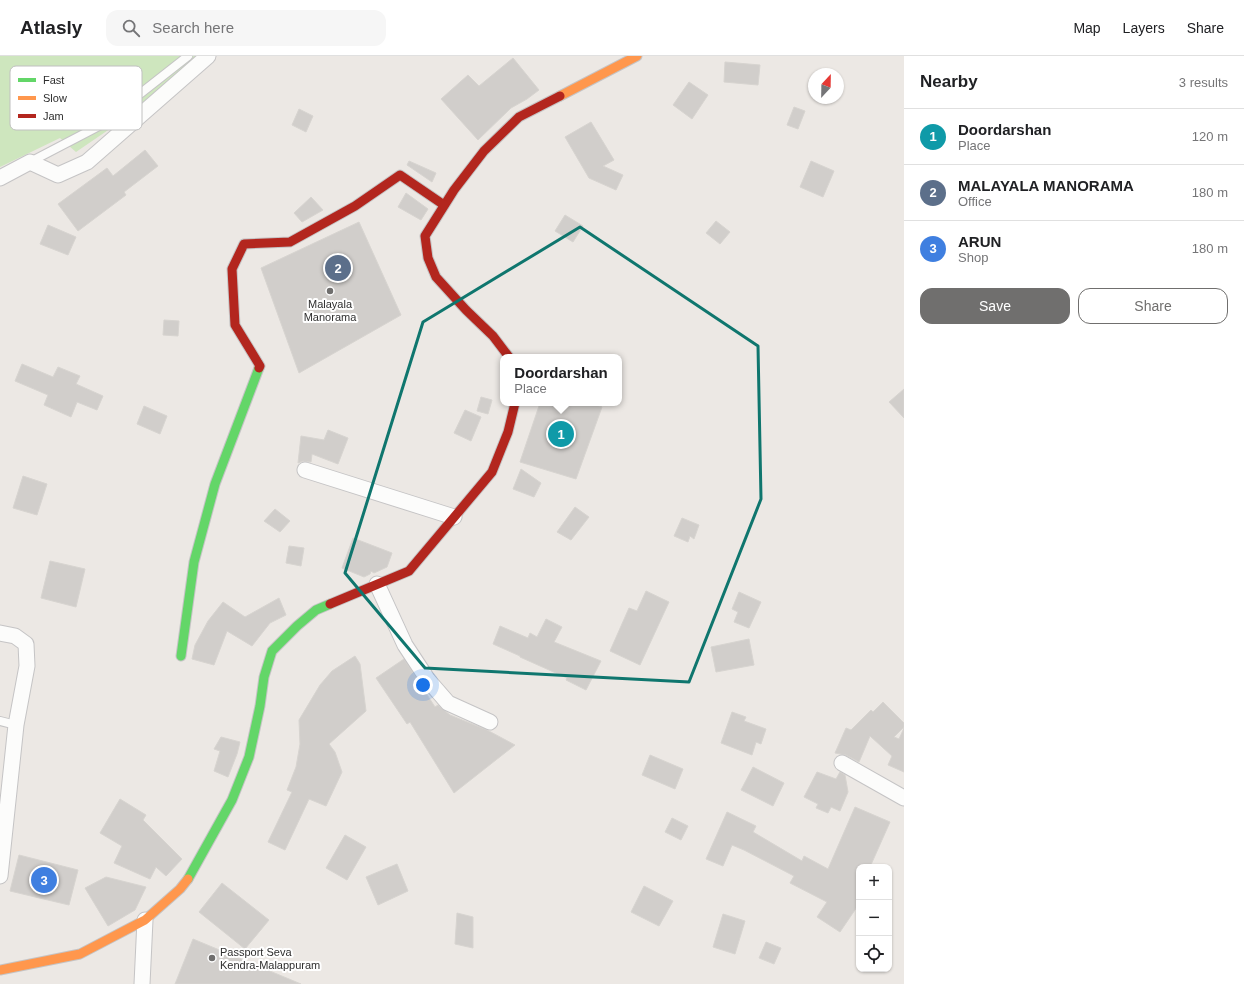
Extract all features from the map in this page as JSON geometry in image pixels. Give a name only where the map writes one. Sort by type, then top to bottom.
[{"type":"main road","points":[[508,354],[493,336],[466,310],[436,277],[428,258],[425,236],[454,190],[484,151],[519,117],[637,56]]},
{"type":"main road","points":[[181,656],[194,562],[215,484],[260,366],[235,325],[232,270],[244,244],[290,242],[355,206],[400,175],[444,205]]},
{"type":"main road","points":[[0,970],[80,954],[144,920],[180,889],[192,873],[232,800],[249,757],[260,706],[264,677],[272,651],[297,626],[316,610],[409,571],[492,472],[508,432],[514,406]]},
{"type":"street","points":[[142,114],[208,56]]},
{"type":"street","points":[[0,178],[30,162],[58,175],[87,162],[124,130]]},
{"type":"street","points":[[305,470],[454,517]]},
{"type":"street","points":[[378,584],[405,645],[428,680],[448,703],[490,722]]},
{"type":"street","points":[[0,633],[15,636],[26,644],[27,666],[16,725],[0,876]]},
{"type":"street","points":[[842,763],[904,798]]},
{"type":"street","points":[[142,984],[144,920]]},
{"type":"lane","points":[[142,92],[188,56]]},
{"type":"lane","points":[[30,162],[90,130]]},
{"type":"lane","points":[[0,721],[16,725]]},
{"type":"highlighted area","points":[[580,227],[758,346],[761,499],[689,682],[425,668],[345,573],[423,322]]},
{"type":"green space","points":[[0,56],[202,56],[193,66],[142,105],[142,66],[10,66],[10,130],[108,130],[76,152],[60,138],[0,167]]},
{"type":"building","points":[[513,58],[539,90],[511,108],[478,140],[441,99],[468,75],[479,86]]},
{"type":"building","points":[[725,62],[760,65],[758,85],[724,82]]},
{"type":"building","points":[[689,82],[708,95],[692,119],[673,105]]},
{"type":"building","points":[[794,107],[805,111],[798,129],[787,125]]},
{"type":"building","points":[[299,109],[313,116],[306,132],[292,125]]},
{"type":"building","points":[[591,122],[614,160],[603,166],[623,175],[616,190],[589,178],[565,137]]},
{"type":"building","points":[[145,150],[158,166],[124,192],[126,195],[78,231],[58,204],[107,168],[113,176]]},
{"type":"building","points":[[409,161],[436,173],[432,182],[407,165]]},
{"type":"building","points":[[811,161],[834,171],[823,197],[800,187]]},
{"type":"building","points":[[406,193],[428,209],[421,220],[398,207]]},
{"type":"building","points":[[311,197],[323,210],[302,222],[294,213]]},
{"type":"building","points":[[565,215],[583,226],[573,242],[555,231]]},
{"type":"building","points":[[716,221],[730,232],[720,244],[706,233]]},
{"type":"building","name":"Malayala Manorama","points":[[359,222],[401,315],[299,373],[261,268]]},
{"type":"building","points":[[48,225],[76,237],[68,255],[40,244]]},
{"type":"building","points":[[164,320],[179,321],[178,336],[163,335]]},
{"type":"building","points":[[22,364],[53,377],[58,367],[80,376],[76,384],[103,396],[97,410],[77,402],[71,417],[44,405],[48,395],[15,381]]},
{"type":"building","points":[[904,389],[904,418],[889,402]]},
{"type":"building","points":[[481,397],[492,400],[488,414],[477,411]]},
{"type":"building","points":[[144,406],[167,416],[160,434],[137,424]]},
{"type":"building","points":[[539,406],[602,407],[576,479],[520,462]]},
{"type":"building","points":[[465,410],[481,417],[471,441],[454,433]]},
{"type":"building","points":[[328,430],[348,438],[338,464],[312,454],[311,462],[303,461],[298,463],[301,436],[324,440]]},
{"type":"building","points":[[521,469],[541,483],[534,497],[513,489]]},
{"type":"building","points":[[23,476],[47,484],[37,515],[13,508]]},
{"type":"building","points":[[575,507],[589,517],[571,540],[557,532]]},
{"type":"building","points":[[275,509],[290,521],[280,532],[264,521]]},
{"type":"building","points":[[682,518],[699,525],[694,539],[690,536],[688,542],[674,536]]},
{"type":"building","points":[[353,538],[392,553],[387,567],[374,573],[371,571],[370,574],[364,577],[342,568]]},
{"type":"building","points":[[289,546],[304,548],[301,566],[286,563]]},
{"type":"building","points":[[50,561],[85,569],[76,607],[41,598]]},
{"type":"building","points":[[646,591],[669,602],[640,665],[610,651],[629,608],[637,611]]},
{"type":"building","points":[[739,592],[761,602],[749,628],[734,622],[738,612],[732,609]]},
{"type":"building","points":[[279,598],[286,615],[270,623],[252,646],[227,631],[214,665],[192,659],[195,645],[208,621],[223,602],[245,617]]},
{"type":"building","points":[[546,619],[562,627],[554,642],[601,661],[586,690],[566,680],[567,678],[493,644],[500,626],[528,638],[530,633],[537,637]]},
{"type":"building","points":[[749,639],[754,665],[716,672],[711,647]]},
{"type":"building","points":[[355,656],[360,664],[366,711],[329,744],[335,752],[342,772],[326,806],[309,799],[285,850],[268,842],[292,792],[287,790],[296,767],[300,744],[299,720],[320,685],[332,671]]},
{"type":"building","points":[[404,659],[435,707],[438,705],[450,715],[487,730],[515,745],[454,793],[410,722],[407,724],[376,678]]},
{"type":"building","points":[[883,702],[904,723],[904,727],[894,737],[899,739],[904,728],[904,772],[888,765],[892,756],[870,736],[859,762],[846,755],[835,753],[846,728],[851,730],[871,710],[873,712]]},
{"type":"building","points":[[732,712],[746,717],[744,721],[766,729],[761,744],[756,742],[752,755],[721,743]]},
{"type":"building","points":[[221,737],[240,742],[228,777],[214,771],[220,751],[214,749]]},
{"type":"building","points":[[650,755],[683,769],[675,789],[642,775]]},
{"type":"building","points":[[753,767],[784,783],[773,806],[741,790]]},
{"type":"building","points":[[817,772],[836,779],[840,772],[845,775],[848,792],[840,811],[831,807],[828,813],[816,808],[818,804],[804,797]]},
{"type":"building","points":[[120,799],[146,815],[143,820],[182,859],[166,876],[156,867],[150,879],[114,863],[122,846],[100,833]]},
{"type":"building","points":[[855,807],[890,822],[871,864],[856,864],[856,908],[840,932],[817,917],[827,902],[790,883],[794,876],[732,845],[723,866],[706,859],[727,812],[756,826],[753,832],[802,861],[804,856],[828,869]]},
{"type":"building","points":[[672,818],[688,826],[681,840],[665,832]]},
{"type":"building","points":[[345,835],[366,847],[347,880],[326,868]]},
{"type":"building","points":[[19,855],[78,870],[69,905],[10,891]]},
{"type":"building","points":[[397,864],[408,891],[378,905],[366,877]]},
{"type":"building","points":[[106,877],[146,887],[135,910],[108,926],[85,888]]},
{"type":"building","points":[[222,883],[269,920],[245,949],[199,912]]},
{"type":"building","points":[[644,886],[673,901],[659,926],[631,912]]},
{"type":"building","points":[[457,913],[473,917],[473,948],[455,944]]},
{"type":"building","points":[[723,914],[745,921],[735,954],[713,947]]},
{"type":"building","name":"Passport Seva Kendra-Malappuram","points":[[193,939],[301,984],[175,984]]},
{"type":"building","points":[[766,942],[781,948],[774,964],[759,958]]},
{"type":"traffic: fast","points":[[181,656],[194,562],[215,484],[259,368]]},
{"type":"traffic: fast","points":[[188,879],[232,800],[249,757],[260,706],[264,677],[272,651],[297,626],[316,610],[330,604]]},
{"type":"traffic: slow","points":[[560,96],[637,56]]},
{"type":"traffic: slow","points":[[0,970],[80,954],[145,920],[180,889],[188,879]]},
{"type":"traffic: jam","points":[[507,354],[493,336],[466,310],[436,277],[428,258],[425,236],[454,190],[484,151],[519,117],[560,96]]},
{"type":"traffic: jam","points":[[259,368],[260,366],[235,325],[232,269],[244,244],[290,242],[355,206],[400,175],[444,205]]},
{"type":"traffic: jam","points":[[330,604],[409,571],[492,472],[508,432],[514,406]]},
{"type":"place","name":"MALAYALA MANORAMA","points":[[338,268]]},
{"type":"place","name":"Malayala Manorama","points":[[330,291]]},
{"type":"place","name":"Doordarshan","points":[[561,434]]},
{"type":"place","name":"ARUN","points":[[44,880]]},
{"type":"place","name":"Passport Seva Kendra-Malappuram","points":[[212,958]]}]
